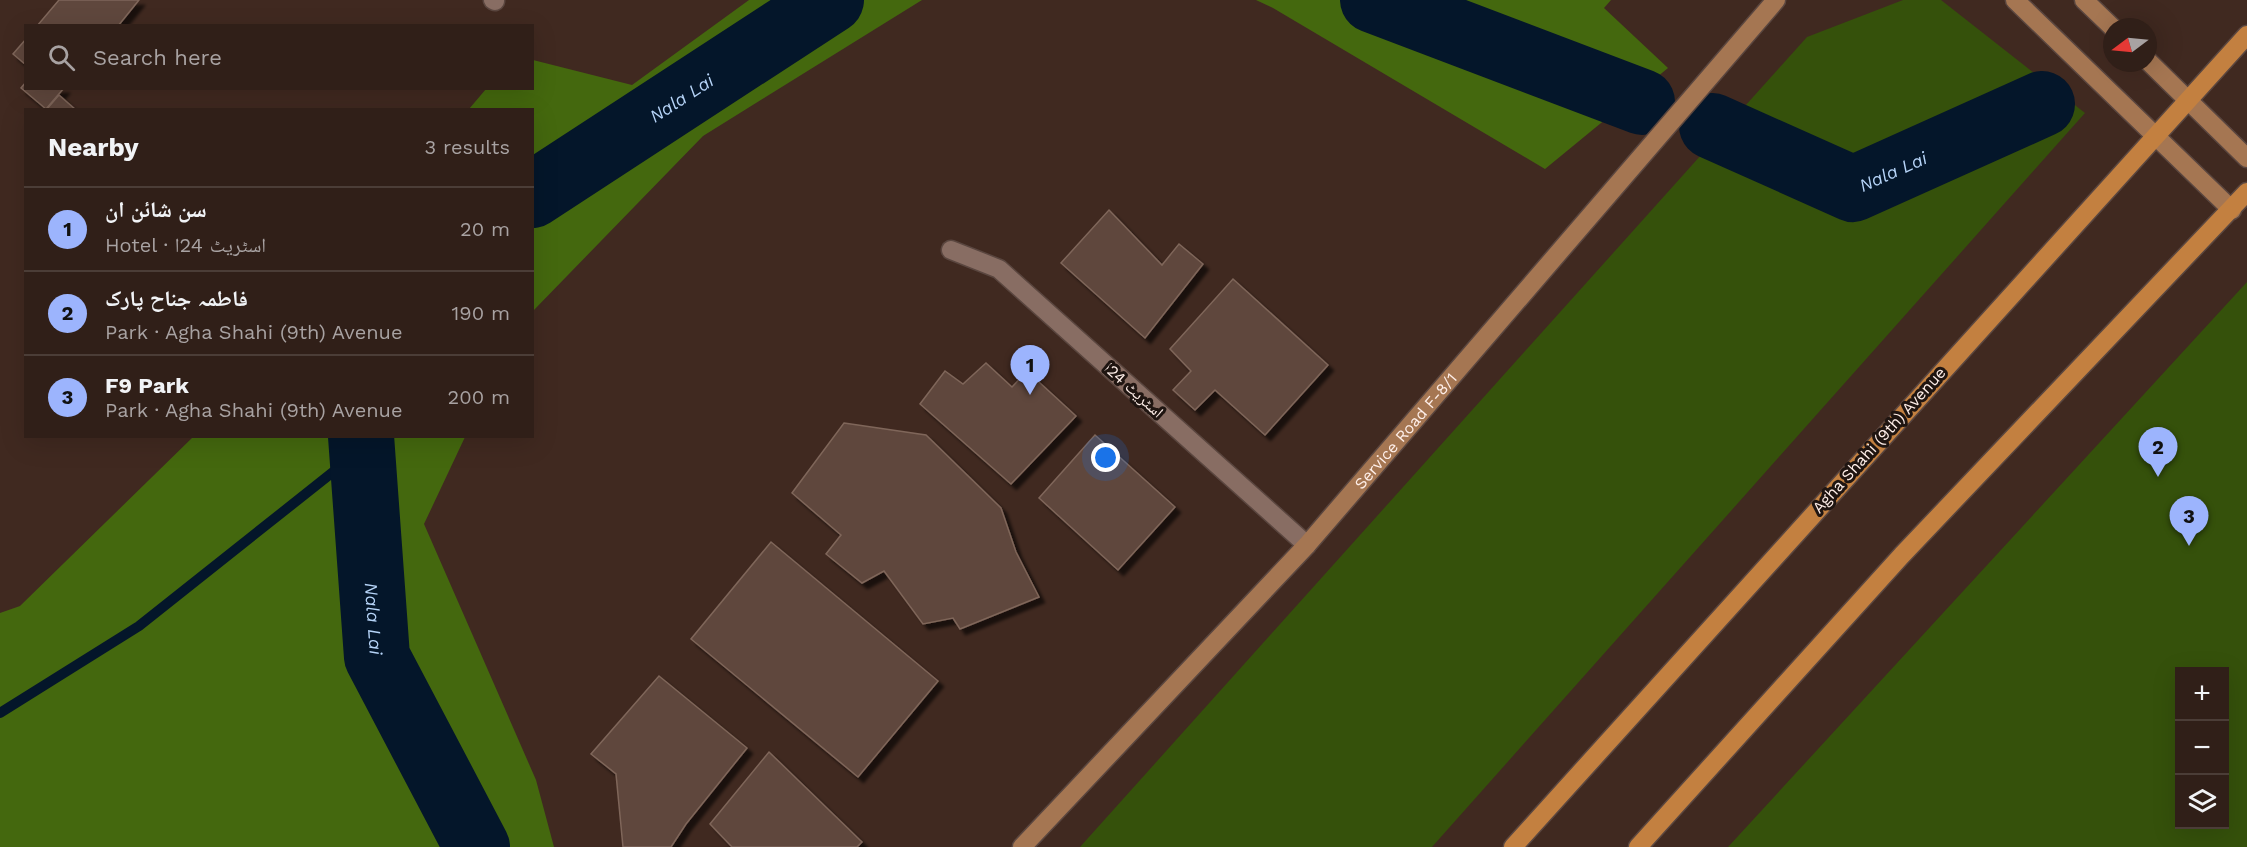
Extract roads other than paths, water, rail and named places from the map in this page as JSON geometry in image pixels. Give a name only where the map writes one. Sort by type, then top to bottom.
[{"type":"main road","name":"Agha Shahi (9th) Avenue","points":[[1513,847],[2247,35]]},
{"type":"main road","points":[[1638,847],[1902,555],[2247,192]]},
{"type":"street","points":[[2015,0],[2232,210]]},
{"type":"street","points":[[2084,0],[2103,18]]},
{"type":"street","name":"Service Road F-8/1","points":[[1022,847],[1307,545],[1778,1]]},
{"type":"street","points":[[2157,70],[2247,158]]},
{"type":"street","name":"اسٹریٹ 24ا","points":[[951,250],[999,269],[1307,545]]},
{"type":"waterway","name":"Nala Lai","points":[[534,194],[831,0]]},
{"type":"waterway","name":"Nala Lai","points":[[1373,0],[1642,102]]},
{"type":"waterway","name":"Nala Lai","points":[[1712,126],[1853,189],[2042,104]]},
{"type":"waterway","name":"Nala Lai","points":[[361,438],[377,657],[477,847]]},
{"type":"waterway","points":[[0,713],[139,626],[362,449]]},
{"type":"place","name":"سن شائن ان","points":[[1030,395]]},
{"type":"place","name":"فاطمہ جناح پارک","points":[[2158,477]]},
{"type":"place","name":"F9 Park","points":[[2189,546]]}]
